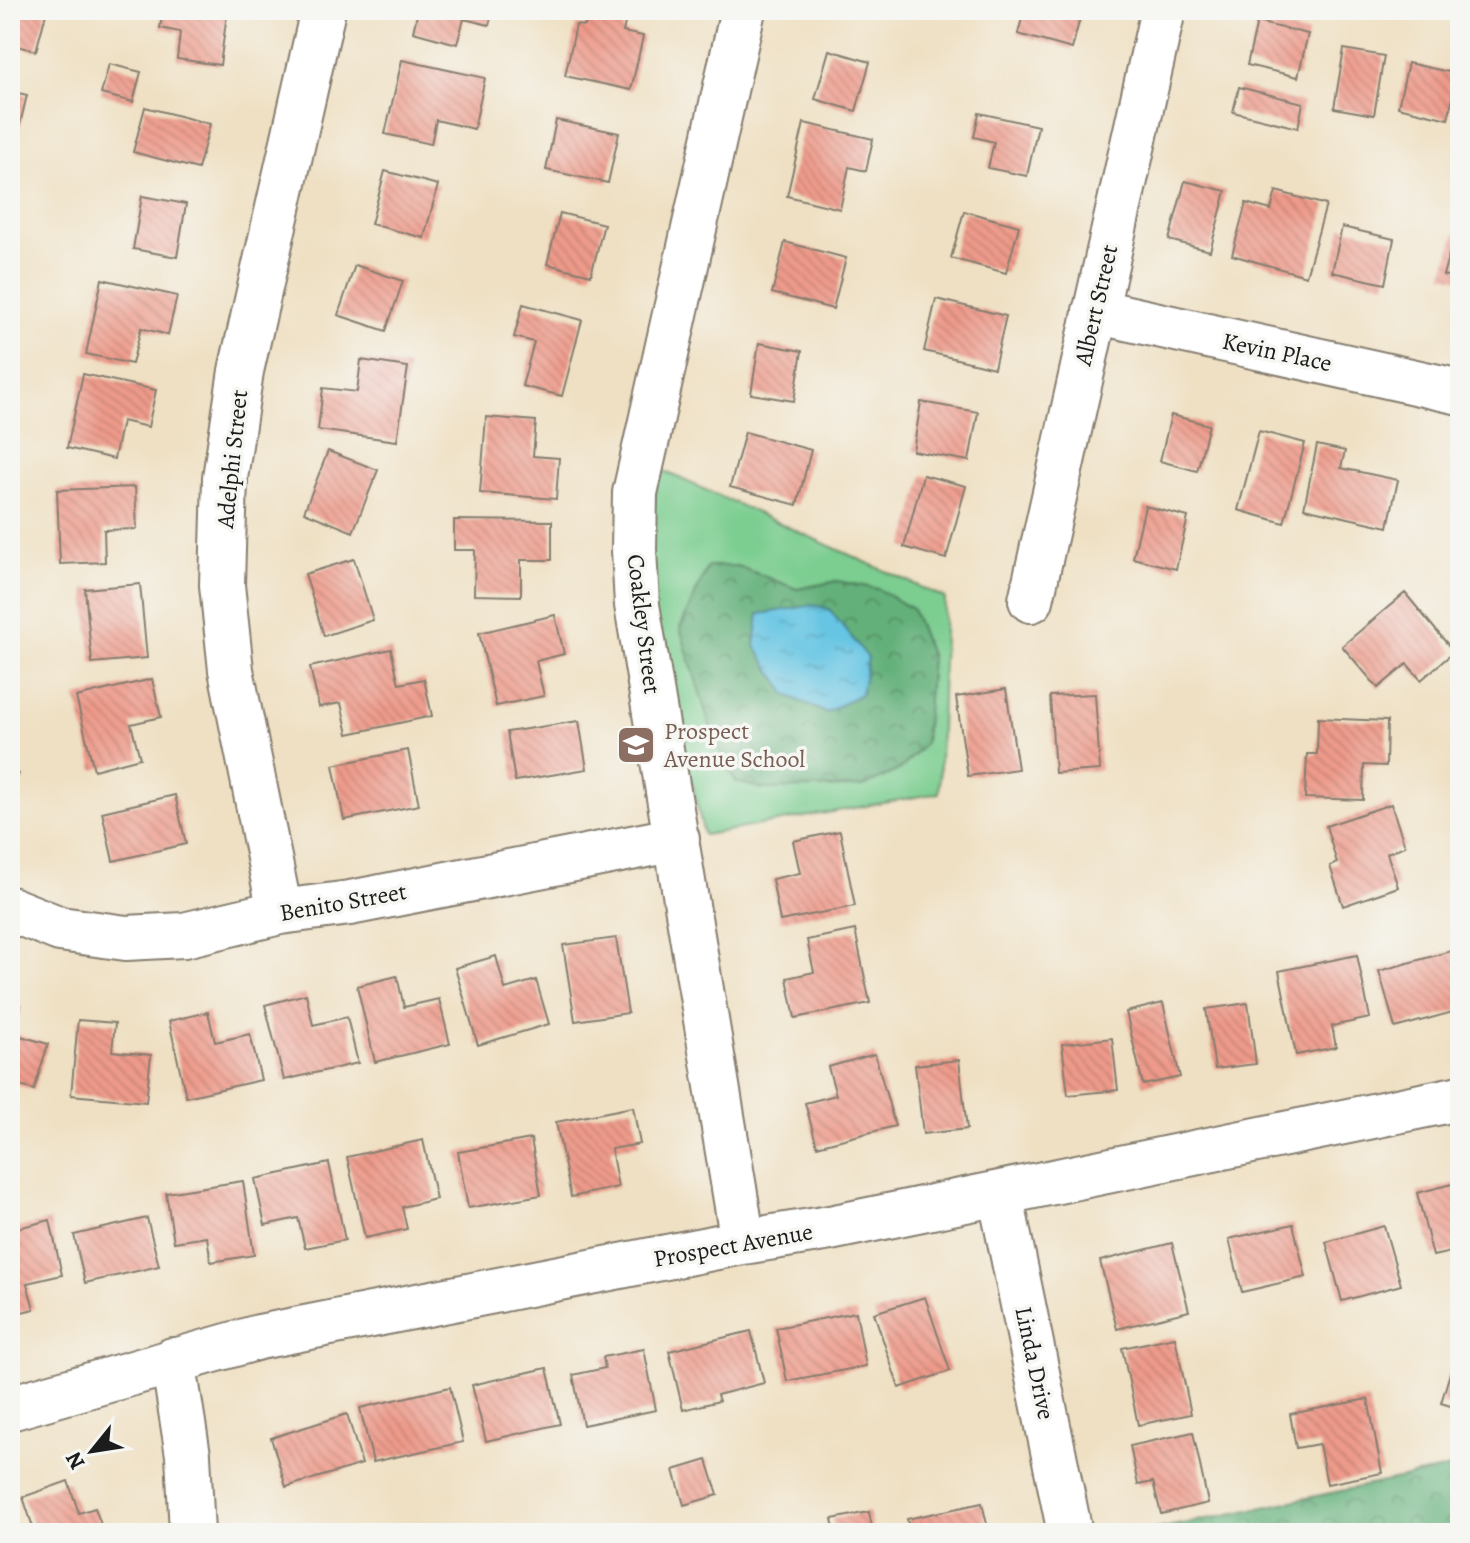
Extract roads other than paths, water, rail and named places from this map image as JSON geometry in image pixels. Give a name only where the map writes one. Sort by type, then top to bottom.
[{"type":"street","name":"Adelphi Street","points":[[280,912],[231,670],[222,585],[225,478],[241,371],[323,10]]},
{"type":"street","name":"Coakley Street","points":[[743,10],[635,493],[634,550],[637,605],[743,1242]]},
{"type":"street","name":"Albert Street","points":[[1031,600],[1163,10]]},
{"type":"street","name":"Kevin Place","points":[[1095,311],[1460,392]]},
{"type":"street","name":"Benito Street","points":[[10,909],[60,929],[126,938],[184,935],[280,912],[350,903],[677,839]]},
{"type":"street","name":"Prospect Avenue","points":[[10,1408],[259,1337],[743,1242],[830,1228],[1460,1098]]},
{"type":"street","name":"Linda Drive","points":[[1000,1193],[1070,1533]]},
{"type":"street","points":[[173,1360],[188,1455],[192,1533]]},
{"type":"water","points":[[814,605],[829,609],[868,658],[861,694],[826,713],[787,695],[755,646],[759,614]]},
{"type":"place","name":"Prospect Avenue School","points":[[636,745]]}]
